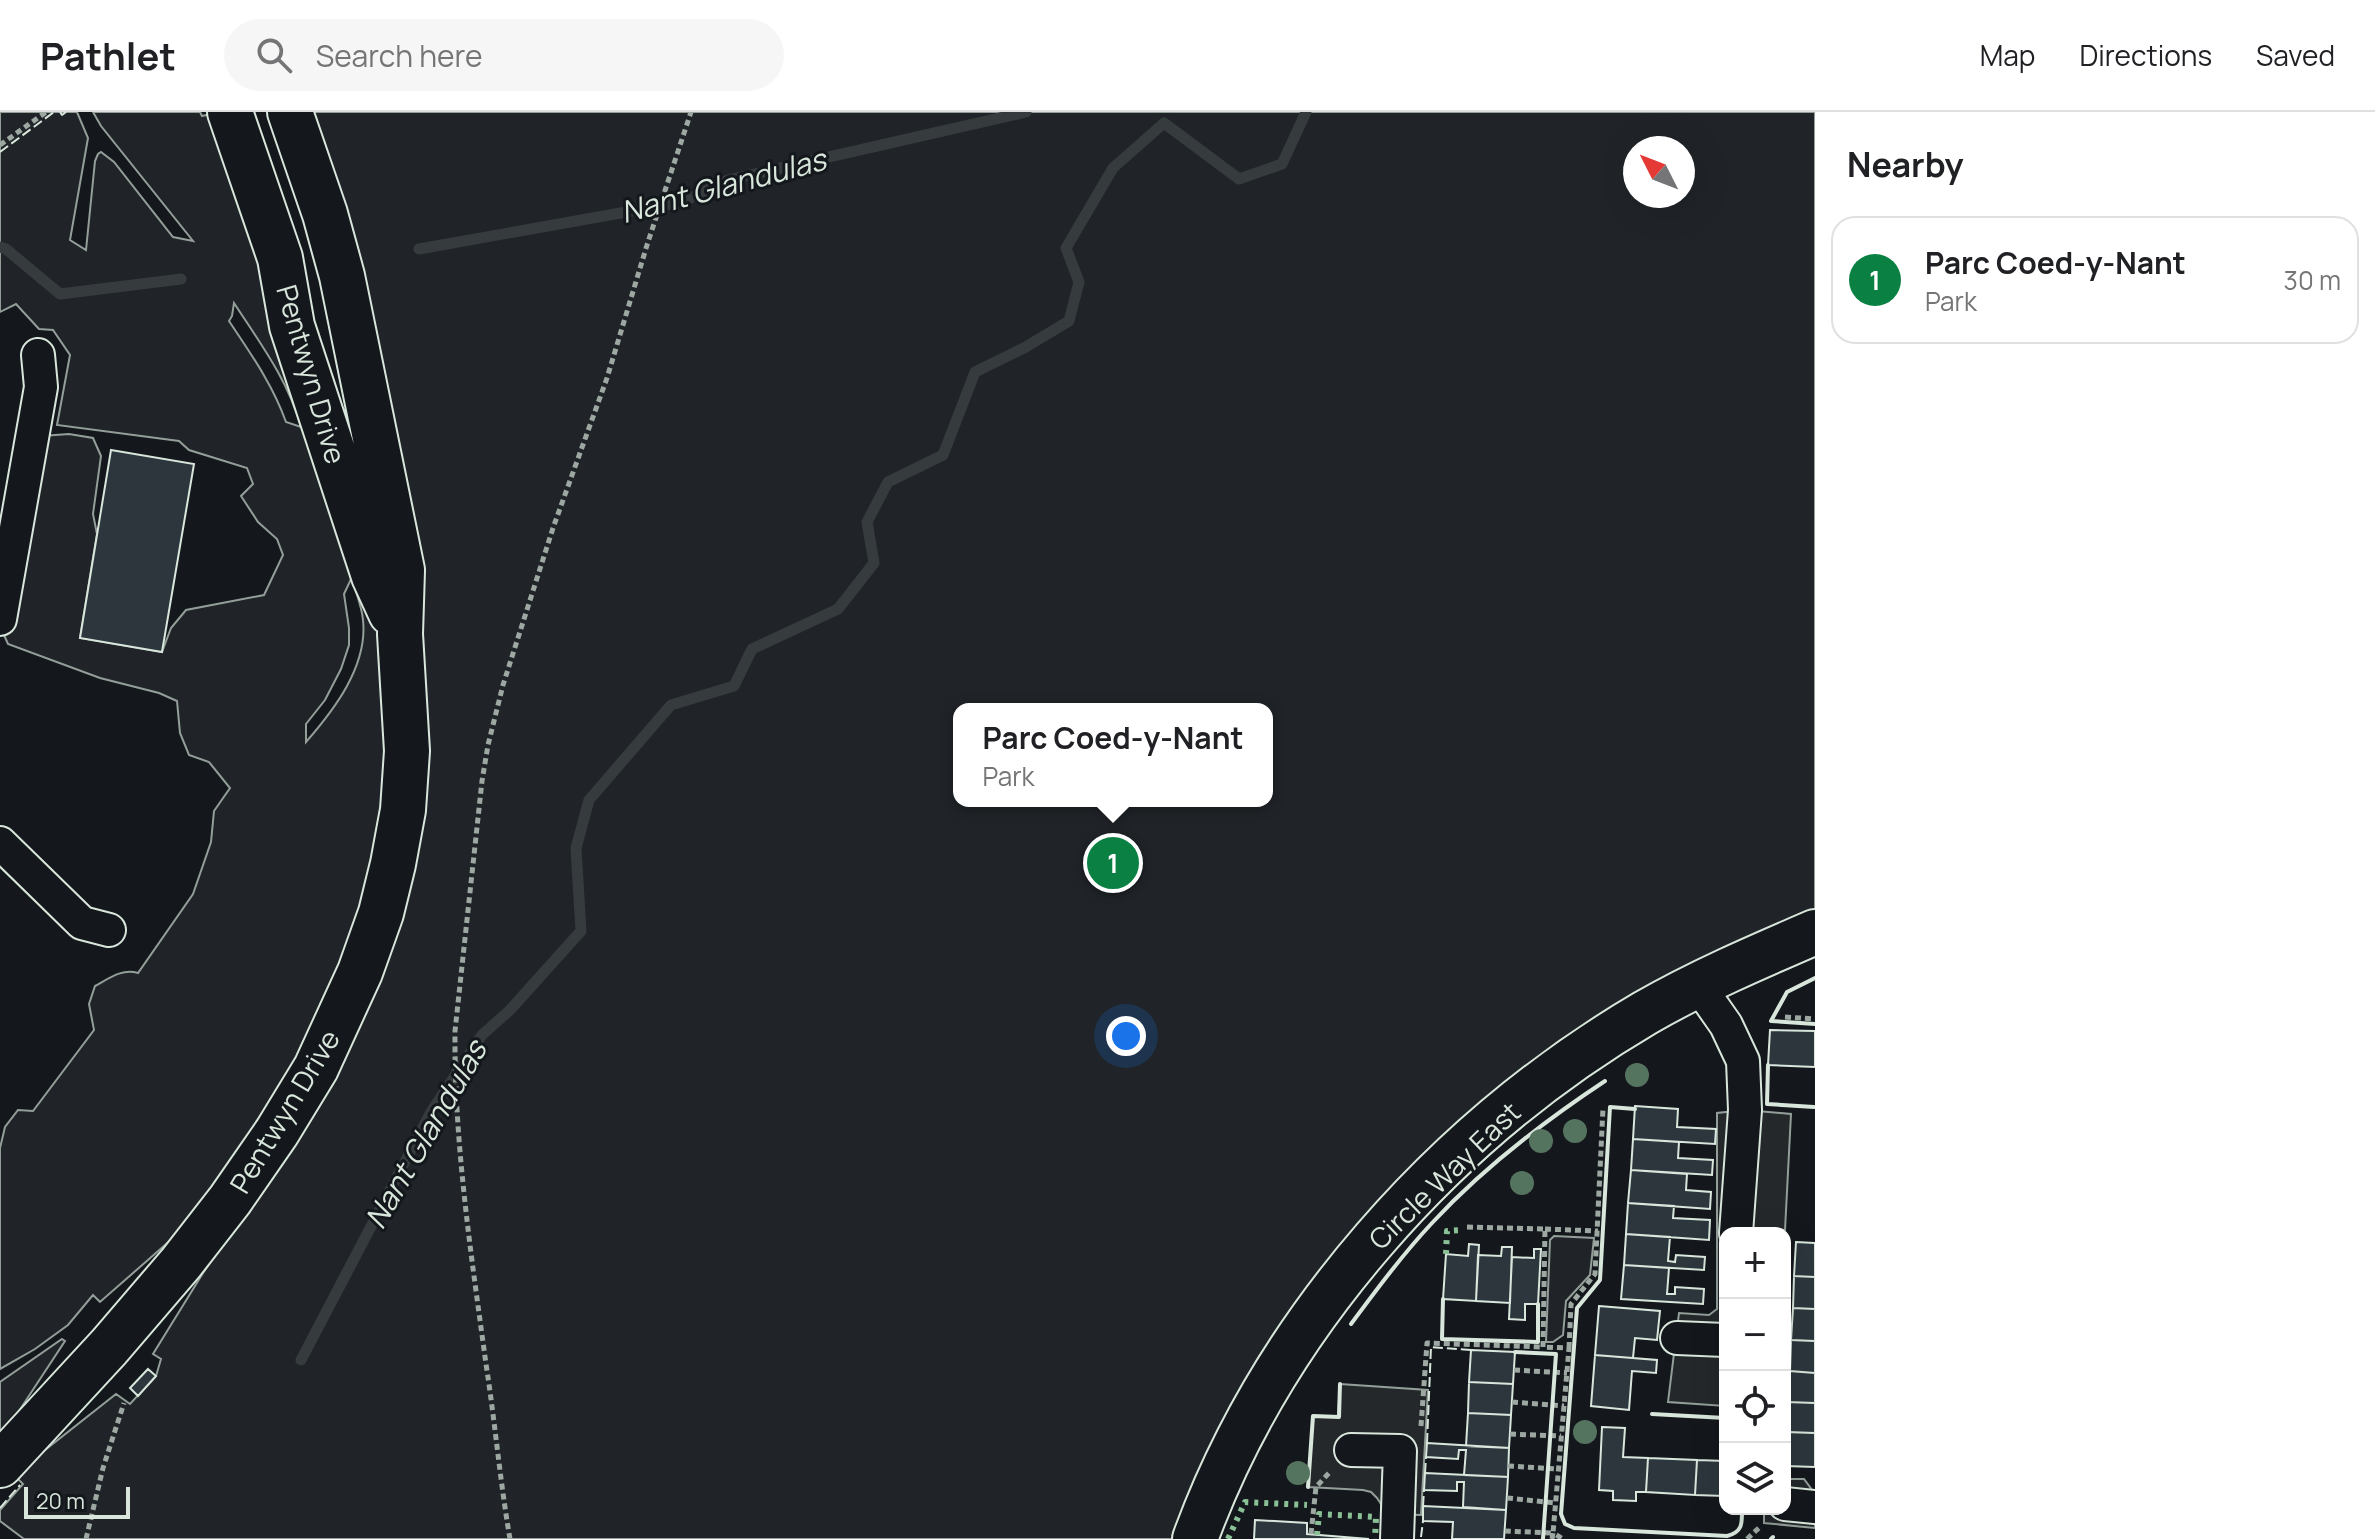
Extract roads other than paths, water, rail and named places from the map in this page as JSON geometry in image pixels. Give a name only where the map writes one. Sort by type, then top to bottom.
[{"type":"street","name":"Pentwyn Drive","points":[[230,112],[280,258],[292,326],[374,576],[400,634]]},
{"type":"street","name":"Pentwyn Drive","points":[[0,1465],[109,1347],[181,1263],[277,1132],[316,1068],[360,972],[381,913],[403,810],[407,751],[400,634],[402,570],[350,311],[325,214],[290,112]]},
{"type":"street","points":[[0,619],[41,387],[38,355]]},
{"type":"street","points":[[0,843],[82,923],[109,930]]},
{"type":"street","name":"Circle Way East","points":[[1195,1539],[1212,1492],[1254,1408],[1335,1286],[1399,1211],[1515,1104],[1579,1057],[1644,1014],[1698,985],[1815,932]]},
{"type":"street","points":[[1698,985],[1726,1025],[1743,1061],[1745,1110],[1736,1227]]},
{"type":"street","points":[[1677,1338],[1719,1340]]},
{"type":"street","points":[[1351,1450],[1400,1451],[1397,1539]]},
{"type":"street","points":[[1791,1505],[1815,1507]]},
{"type":"waterway","name":"Nant Glandulas","points":[[419,249],[682,202],[728,180],[1026,112]]},
{"type":"waterway","name":"Nant Glandulas","points":[[301,1360],[431,1112],[482,1035],[510,1010],[581,931],[576,848],[589,800],[671,705],[734,686],[752,649],[838,609],[874,563],[867,522],[888,482],[943,455],[975,372],[1069,321],[1079,282],[1066,248],[1113,168],[1164,123],[1239,179],[1282,164],[1306,112]]},
{"type":"waterway","name":"Nant Glandulas","points":[[0,247],[60,294],[181,279]]},
{"type":"place","name":"Parc Coed-y-Nant","points":[[1113,863]]}]
